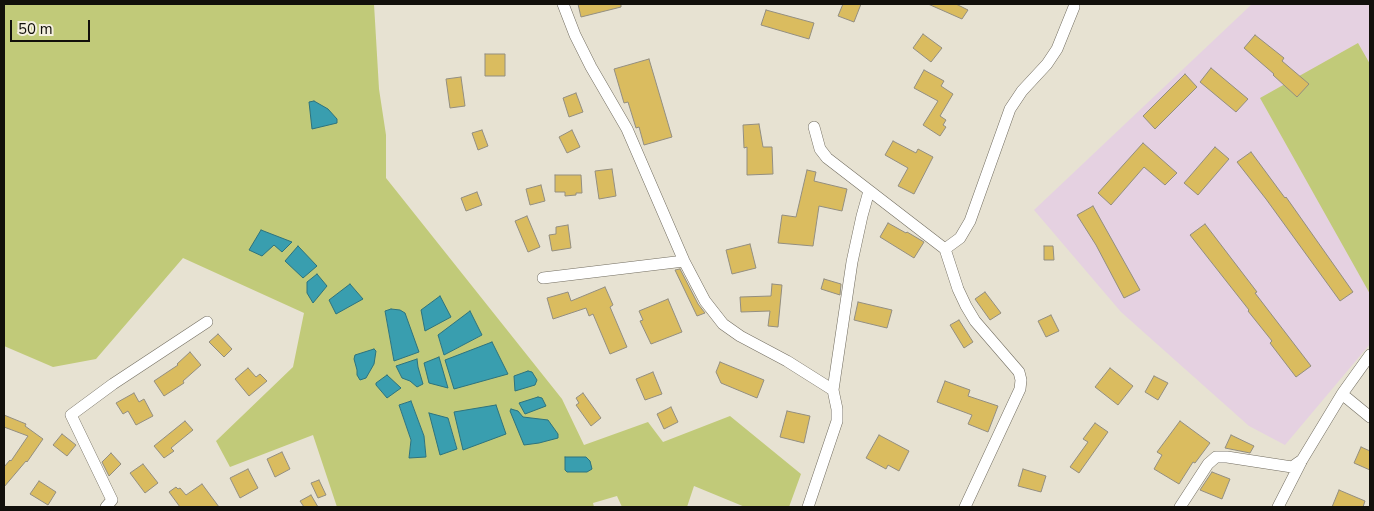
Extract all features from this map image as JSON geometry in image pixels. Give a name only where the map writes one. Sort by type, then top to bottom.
[{"type":"street","points":[[562,4],[591,67],[627,129],[684,261],[705,301],[723,324],[740,336],[833,390]]},
{"type":"street","points":[[945,249],[960,238],[970,221],[1010,109],[1057,49],[1075,5]]},
{"type":"street","points":[[814,127],[820,149],[827,158],[945,249],[958,289],[974,320],[1019,372],[1021,380],[1020,389],[964,507]]},
{"type":"street","points":[[808,507],[837,421],[837,409],[833,390],[852,262],[869,191]]},
{"type":"street","points":[[543,278],[684,261]]},
{"type":"street","points":[[106,507],[112,500],[70,415],[161,351],[207,322]]},
{"type":"street","points":[[1278,507],[1302,460],[1342,394],[1370,355]]},
{"type":"street","points":[[1342,394],[1370,417]]},
{"type":"street","points":[[1180,507],[1208,464],[1216,457],[1292,467],[1302,460]]},
{"type":"shaded area","points":[[1252,4],[1370,5],[1370,344],[1285,445],[1249,426],[1121,312],[1034,210]]},
{"type":"green space","points":[[4,4],[374,4],[379,89],[386,135],[386,178],[562,399],[584,445],[648,422],[663,442],[730,416],[801,474],[789,507],[745,507],[694,486],[687,507],[622,507],[617,496],[593,503],[594,507],[337,507],[313,435],[230,467],[216,441],[293,367],[304,313],[183,258],[96,359],[53,367],[4,346]],"holes":[[[391,309],[419,352],[394,360],[385,312]],[[482,335],[444,355],[438,336]],[[411,401],[424,436],[426,457],[409,457],[411,440],[399,405]],[[448,418],[457,448],[441,454]]]},
{"type":"green space","points":[[1358,43],[1370,64],[1370,294],[1260,98]]},
{"type":"water","points":[[314,101],[328,109],[337,119],[337,123],[312,129],[309,102]]},
{"type":"water","points":[[261,230],[292,242],[282,252],[274,245],[262,256],[249,250]]},
{"type":"water","points":[[298,246],[317,266],[303,278],[285,261]]},
{"type":"water","points":[[317,274],[327,286],[313,303],[307,293],[307,282]]},
{"type":"water","points":[[350,284],[363,299],[336,314],[329,300]]},
{"type":"water","points":[[440,296],[451,317],[425,331],[421,310]]},
{"type":"water","points":[[391,309],[400,310],[405,313],[419,352],[394,361],[385,311]]},
{"type":"water","points":[[470,311],[482,335],[444,355],[438,335]]},
{"type":"water","points":[[492,342],[508,374],[454,389],[445,360]]},
{"type":"water","points":[[374,349],[376,351],[374,364],[366,378],[360,380],[357,375],[355,355]]},
{"type":"water","points":[[439,357],[448,388],[429,383],[424,363]]},
{"type":"water","points":[[417,359],[423,384],[417,387],[410,381],[402,378],[396,366]]},
{"type":"water","points":[[528,371],[532,372],[537,380],[535,385],[515,391],[514,376]]},
{"type":"water","points":[[387,375],[401,388],[387,398],[376,383]]},
{"type":"water","points":[[538,397],[542,398],[546,406],[525,414],[519,403]]},
{"type":"water","points":[[411,401],[424,436],[426,457],[409,458],[411,440],[399,405]]},
{"type":"water","points":[[496,405],[506,434],[463,450],[454,412]]},
{"type":"water","points":[[511,409],[518,411],[523,417],[548,420],[558,434],[558,438],[524,445],[510,411]]},
{"type":"water","points":[[429,413],[448,418],[457,449],[440,455]]},
{"type":"water","points":[[565,457],[586,457],[590,461],[592,469],[587,472],[567,472],[565,470]]},
{"type":"building","points":[[578,4],[621,4],[621,7],[581,17]]},
{"type":"building","points":[[843,4],[861,4],[854,22],[838,16]]},
{"type":"building","points":[[928,4],[956,4],[968,10],[962,19]]},
{"type":"building","points":[[766,10],[814,23],[809,39],[761,25]]},
{"type":"building","points":[[923,34],[942,48],[931,62],[913,48]]},
{"type":"building","points":[[1255,35],[1284,58],[1282,61],[1309,84],[1297,97],[1244,48]]},
{"type":"building","points":[[485,54],[505,54],[505,76],[485,76]]},
{"type":"building","points":[[649,59],[672,137],[644,145],[639,127],[636,128],[628,102],[624,103],[614,69]]},
{"type":"building","points":[[1211,68],[1248,99],[1236,112],[1200,82]]},
{"type":"building","points":[[924,70],[944,81],[941,86],[953,94],[940,116],[946,120],[943,125],[946,127],[940,136],[923,125],[938,101],[914,88]]},
{"type":"building","points":[[1185,74],[1197,87],[1155,129],[1143,116]]},
{"type":"building","points":[[461,77],[465,106],[450,108],[446,79]]},
{"type":"building","points":[[576,93],[583,112],[569,117],[563,98]]},
{"type":"building","points":[[759,124],[763,147],[772,147],[773,174],[747,175],[747,147],[744,148],[743,125]]},
{"type":"building","points":[[482,130],[488,146],[478,150],[472,133]]},
{"type":"building","points":[[572,130],[580,147],[567,153],[559,137]]},
{"type":"building","points":[[893,141],[916,153],[918,149],[933,157],[914,194],[898,186],[908,168],[885,155]]},
{"type":"building","points":[[1143,143],[1177,173],[1165,185],[1144,167],[1111,205],[1098,193]]},
{"type":"building","points":[[1215,147],[1229,159],[1198,195],[1184,183]]},
{"type":"building","points":[[1251,152],[1286,197],[1353,292],[1340,301],[1237,162]]},
{"type":"building","points":[[612,169],[616,196],[599,199],[595,171]]},
{"type":"building","points":[[807,170],[816,172],[814,181],[847,189],[842,211],[819,206],[813,246],[778,243],[782,215],[796,217]]},
{"type":"building","points":[[555,175],[581,175],[582,193],[565,196],[565,192],[555,192]]},
{"type":"building","points":[[541,185],[545,201],[530,205],[526,189]]},
{"type":"building","points":[[477,192],[482,205],[466,211],[461,198]]},
{"type":"building","points":[[1093,206],[1140,290],[1124,298],[1096,245],[1077,215]]},
{"type":"building","points":[[527,216],[540,247],[528,252],[515,221]]},
{"type":"building","points":[[888,223],[924,242],[914,258],[880,237]]},
{"type":"building","points":[[1205,224],[1311,366],[1296,377],[1270,343],[1272,341],[1249,310],[1190,235]]},
{"type":"building","points":[[568,225],[571,248],[552,251],[549,235],[556,234],[556,227]]},
{"type":"building","points":[[750,244],[756,268],[732,274],[726,250]]},
{"type":"building","points":[[1044,246],[1053,246],[1054,260],[1044,260]]},
{"type":"building","points":[[680,269],[698,304],[705,313],[697,316],[675,270]]},
{"type":"building","points":[[824,279],[841,284],[840,295],[821,289]]},
{"type":"building","points":[[772,284],[782,285],[778,327],[768,326],[770,311],[741,312],[740,297],[771,296]]},
{"type":"building","points":[[605,287],[613,305],[610,307],[627,347],[610,354],[593,314],[589,316],[586,308],[553,319],[547,298],[568,292],[571,301]]},
{"type":"building","points":[[985,292],[1001,313],[990,320],[975,299]]},
{"type":"building","points":[[668,299],[682,332],[651,344],[640,321],[643,320],[639,311]]},
{"type":"building","points":[[858,302],[892,310],[887,328],[854,320]]},
{"type":"building","points":[[1051,315],[1059,331],[1046,337],[1038,321]]},
{"type":"building","points":[[959,320],[973,342],[964,348],[950,325]]},
{"type":"building","points":[[218,334],[232,349],[224,357],[209,342]]},
{"type":"building","points":[[190,352],[201,365],[183,381],[184,383],[164,396],[154,381],[178,365]]},
{"type":"building","points":[[720,362],[764,380],[757,398],[721,383],[716,372]]},
{"type":"building","points":[[248,368],[256,377],[260,374],[267,381],[249,396],[235,379]]},
{"type":"building","points":[[1110,368],[1133,386],[1118,405],[1095,387]]},
{"type":"building","points":[[653,372],[662,394],[645,400],[636,379]]},
{"type":"building","points":[[1154,376],[1168,383],[1158,400],[1145,392]]},
{"type":"building","points":[[945,381],[970,390],[968,396],[998,406],[988,432],[968,424],[972,415],[937,402]]},
{"type":"building","points":[[134,393],[139,402],[144,399],[153,416],[136,425],[128,411],[123,414],[116,403]]},
{"type":"building","points":[[583,393],[601,418],[591,426],[576,405],[579,403],[576,398]]},
{"type":"building","points":[[671,407],[678,422],[664,429],[657,414]]},
{"type":"building","points":[[787,411],[810,416],[804,443],[780,437]]},
{"type":"building","points":[[4,415],[26,424],[25,426],[43,439],[27,462],[4,487],[4,467],[11,461],[28,436],[4,427]]},
{"type":"building","points":[[185,421],[193,430],[171,448],[174,451],[164,458],[154,446]]},
{"type":"building","points":[[1180,421],[1210,443],[1195,463],[1193,462],[1179,484],[1154,469],[1162,455],[1157,452]]},
{"type":"building","points":[[1095,423],[1108,432],[1079,473],[1070,467],[1088,442],[1083,439]]},
{"type":"building","points":[[62,434],[76,445],[67,456],[53,445]]},
{"type":"building","points":[[879,435],[909,451],[899,471],[888,465],[886,469],[866,458]]},
{"type":"building","points":[[1231,435],[1254,446],[1250,453],[1225,448]]},
{"type":"building","points":[[1361,447],[1370,451],[1370,470],[1354,463]]},
{"type":"building","points":[[282,452],[290,469],[275,477],[267,459]]},
{"type":"building","points":[[111,453],[121,464],[109,476],[102,462]]},
{"type":"building","points":[[143,464],[158,483],[145,493],[130,473]]},
{"type":"building","points":[[248,469],[258,488],[240,498],[230,478]]},
{"type":"building","points":[[1023,469],[1046,476],[1041,492],[1018,486]]},
{"type":"building","points":[[1212,472],[1230,479],[1222,499],[1200,490]]},
{"type":"building","points":[[319,480],[326,495],[318,498],[311,483]]},
{"type":"building","points":[[39,481],[56,492],[48,505],[30,494]]},
{"type":"building","points":[[202,484],[219,507],[180,507],[169,492],[176,487],[180,488],[186,495]]},
{"type":"building","points":[[1339,490],[1365,501],[1363,507],[1332,507]]},
{"type":"building","points":[[311,495],[318,507],[304,507],[300,501]]}]
